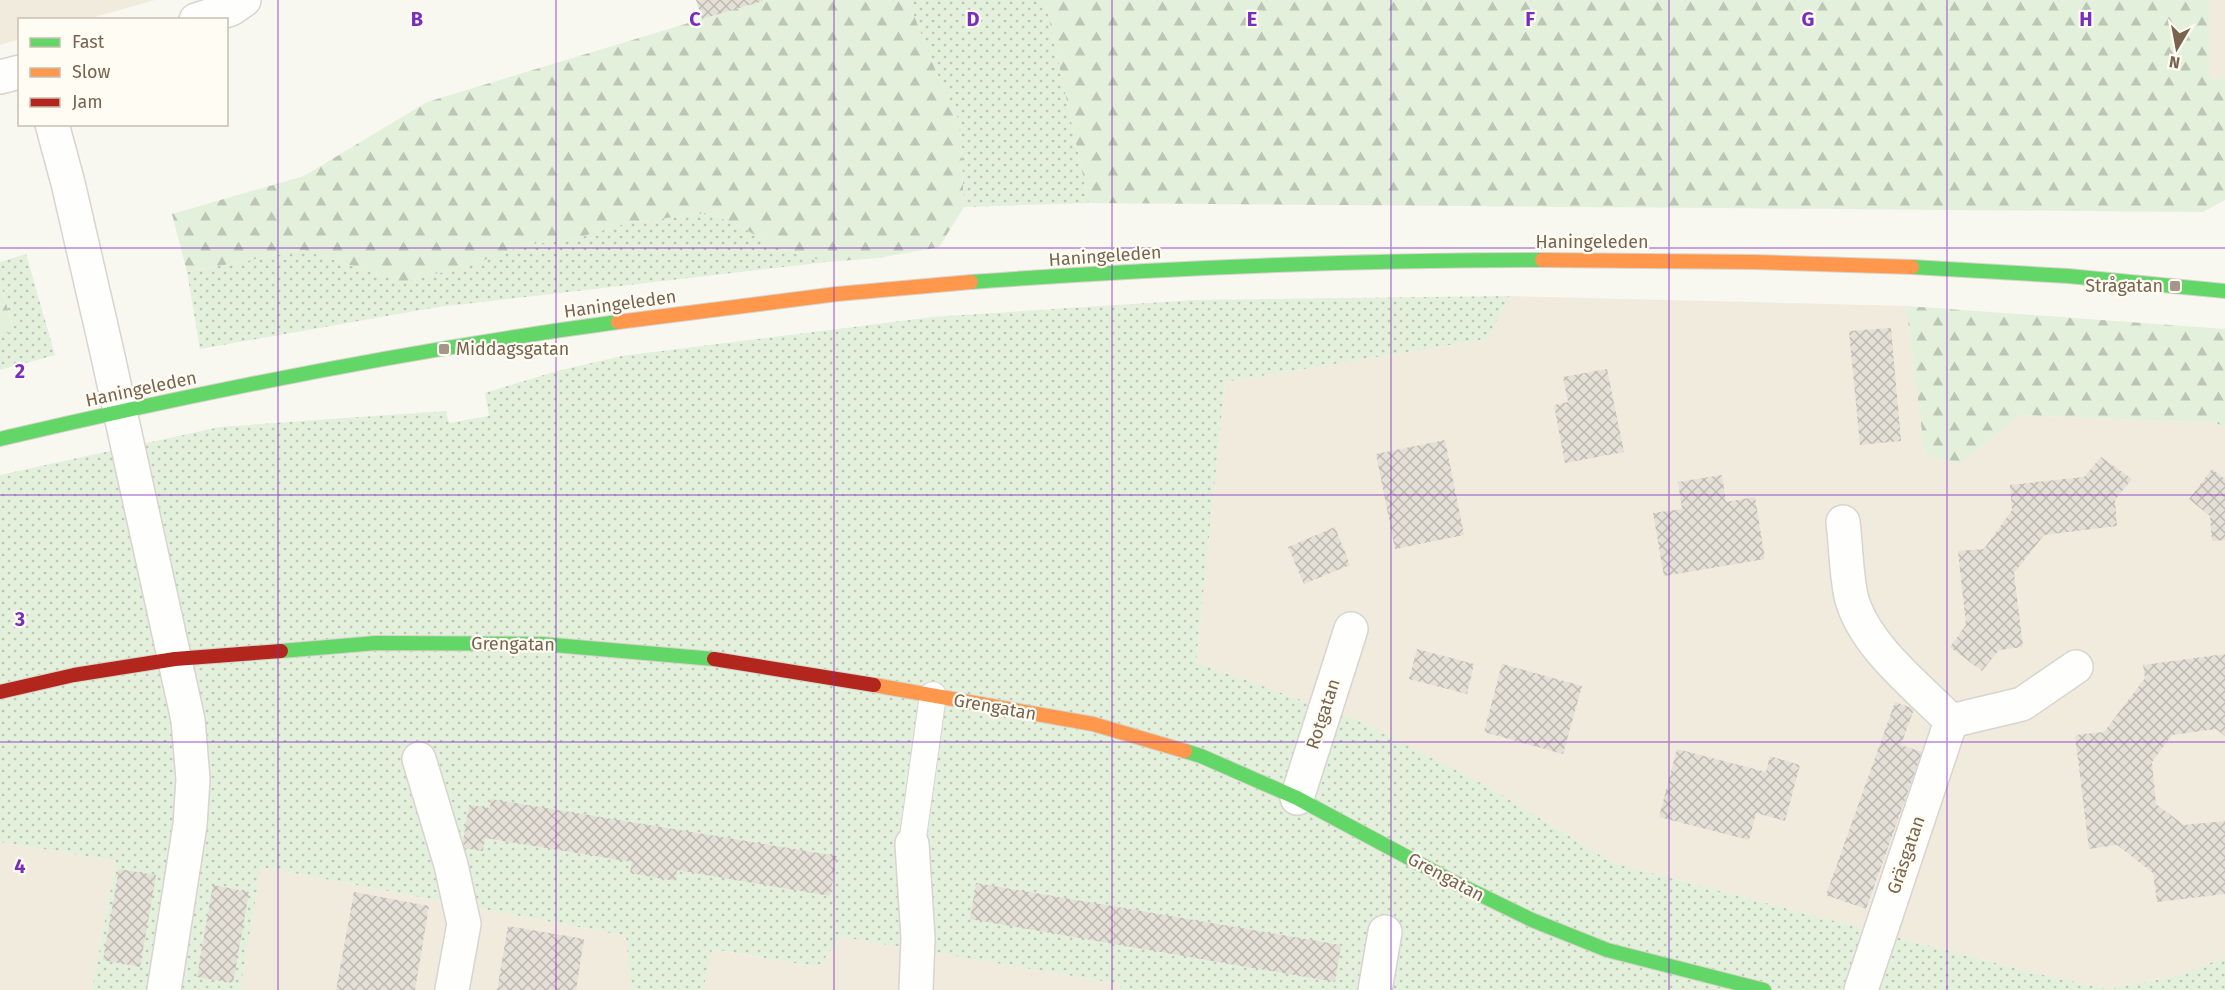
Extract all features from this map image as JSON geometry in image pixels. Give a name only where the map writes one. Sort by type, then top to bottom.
[{"type":"main road","name":"Haningeleden","points":[[0,439],[120,410],[444,349],[588,326],[758,304],[946,285],[1162,270],[1356,261],[1520,259],[1822,262],[2002,272],[2225,291]]},
{"type":"main road","name":"Grengatan","points":[[0,692],[74,675],[175,659],[376,643],[542,644],[700,657],[933,695],[1093,724],[1201,756],[1297,798],[1450,880],[1532,920],[1607,950],[1764,990]]},
{"type":"street","points":[[202,18],[231,9],[244,0]]},
{"type":"street","points":[[0,78],[18,73]]},
{"type":"street","points":[[53,126],[68,183],[120,410],[188,720],[193,779],[188,841],[164,990]]},
{"type":"street","points":[[1843,522],[1852,596],[1861,622],[1875,645],[1951,721],[2022,704],[2076,667]]},
{"type":"street","name":"Rotgatan","points":[[1297,798],[1351,629]]},
{"type":"street","name":"Gräsgatan","points":[[1861,990],[1951,721]]},
{"type":"street","points":[[418,759],[451,865],[464,924],[452,990]]},
{"type":"street","points":[[912,844],[918,938],[916,990]]},
{"type":"street","points":[[1376,990],[1385,932]]},
{"type":"lane","points":[[912,844],[933,695]]},
{"type":"shaded area","points":[[0,0],[155,0],[92,18],[18,18],[18,39],[0,45]]},
{"type":"shaded area","points":[[2209,0],[2225,0],[2225,79],[2209,78]]},
{"type":"shaded area","points":[[1509,296],[1906,306],[1925,455],[1960,464],[2020,415],[2214,423],[2225,426],[2225,957],[2181,975],[2108,989],[2030,972],[1613,863],[1487,786],[1357,720],[1196,662],[1225,382],[1487,339]]},
{"type":"shaded area","points":[[0,842],[116,861],[92,990],[0,990]]},
{"type":"shaded area","points":[[261,867],[626,936],[631,990],[240,990]]},
{"type":"shaded area","points":[[841,937],[1120,984],[1120,990],[703,990],[711,949],[818,967]]},
{"type":"green space","points":[[765,0],[908,0],[935,69],[960,123],[964,207],[939,247],[878,258],[827,262],[780,249],[732,222],[705,213],[628,223],[570,240],[525,245],[471,265],[403,282],[303,250],[187,272],[172,214],[304,176],[427,102]]},
{"type":"green space","points":[[908,0],[1045,0],[1089,203],[964,207],[960,123],[935,69]]},
{"type":"green space","points":[[1045,0],[2209,0],[2209,78],[2225,79],[2225,200],[2203,212],[1089,203]]},
{"type":"green space","points":[[705,213],[732,222],[780,249],[827,262],[438,307],[200,349],[187,272],[303,250],[403,282],[471,265],[525,245],[570,240],[628,223]]},
{"type":"green space","points":[[26,254],[55,355],[0,370],[0,335],[14,330],[0,282],[0,262]]},
{"type":"green space","points":[[0,282],[14,331],[0,335]]},
{"type":"green space","points":[[1509,296],[1487,339],[1225,382],[1196,662],[1357,720],[1487,786],[1613,863],[2030,972],[2108,989],[2181,975],[2225,957],[2225,990],[1120,990],[1120,984],[841,937],[818,967],[712,949],[703,990],[631,990],[626,936],[261,867],[240,990],[92,990],[116,861],[0,842],[0,475],[220,427],[446,411],[449,423],[489,416],[485,393],[557,371],[622,356],[933,317],[1195,300]]},
{"type":"green space","points":[[1906,306],[2225,329],[2225,426],[2214,423],[2020,415],[1960,464],[1925,455]]},
{"type":"building","points":[[696,0],[763,0],[763,1],[702,19]]},
{"type":"building","points":[[1891,328],[1901,441],[1860,445],[1849,331]]},
{"type":"building","points":[[1607,369],[1624,452],[1565,463],[1554,405],[1568,402],[1563,377]]},
{"type":"building","points":[[1445,440],[1464,535],[1395,549],[1376,454]]},
{"type":"building","points":[[2101,457],[2132,479],[2115,500],[2117,526],[2044,535],[2014,573],[2023,647],[1999,650],[1982,671],[1950,647],[1966,625],[1958,551],[1984,549],[2012,510],[2010,485],[2084,477]]},
{"type":"building","points":[[2212,469],[2225,479],[2225,540],[2212,541],[2210,516],[2189,499]]},
{"type":"building","points":[[1722,475],[1726,502],[1755,497],[1765,559],[1664,576],[1653,513],[1682,509],[1678,482]]},
{"type":"building","points":[[1335,527],[1350,565],[1304,584],[1288,547]]},
{"type":"building","points":[[1417,649],[1474,664],[1467,694],[1409,679]]},
{"type":"building","points":[[2225,654],[2225,736],[2216,729],[2172,735],[2152,762],[2156,804],[2184,825],[2225,821],[2225,894],[2157,902],[2153,873],[2117,845],[2089,849],[2075,735],[2104,732],[2145,678],[2143,665]]},
{"type":"building","points":[[1502,664],[1582,686],[1563,754],[1484,732]]},
{"type":"building","points":[[1895,702],[1914,709],[1901,745],[1922,752],[1866,909],[1826,895]]},
{"type":"building","points":[[1677,749],[1766,772],[1770,756],[1800,765],[1785,821],[1756,813],[1749,840],[1659,817]]},
{"type":"building","points":[[491,799],[837,856],[830,896],[677,870],[675,881],[630,873],[632,862],[485,838],[483,851],[462,848],[469,805],[490,808]]},
{"type":"building","points":[[119,869],[156,875],[140,967],[103,960]]},
{"type":"building","points":[[976,883],[1341,945],[1335,982],[970,919]]},
{"type":"building","points":[[213,885],[249,892],[233,983],[197,977]]},
{"type":"building","points":[[354,892],[429,906],[415,990],[336,990]]},
{"type":"building","points":[[508,926],[584,939],[576,990],[497,990]]},
{"type":"traffic: fast","points":[[971,282],[1256,266],[1399,261],[1542,260]]},
{"type":"traffic: fast","points":[[1912,267],[2068,276],[2225,291]]},
{"type":"traffic: fast","points":[[0,439],[153,404],[308,373],[462,345],[618,322]]},
{"type":"traffic: fast","points":[[281,651],[376,643],[542,644],[714,659]]},
{"type":"traffic: fast","points":[[1185,751],[1297,798],[1450,880],[1532,920],[1607,950],[1764,990]]},
{"type":"traffic: slow","points":[[1542,260],[1753,262],[1912,267]]},
{"type":"traffic: slow","points":[[618,322],[837,294],[971,282]]},
{"type":"traffic: slow","points":[[874,685],[1093,724],[1185,751]]},
{"type":"traffic: jam","points":[[0,692],[74,675],[175,659],[281,651]]},
{"type":"traffic: jam","points":[[714,659],[874,685]]},
{"type":"place","name":"Strågatan","points":[[2175,286]]},
{"type":"place","name":"Middagsgatan","points":[[444,349]]}]
